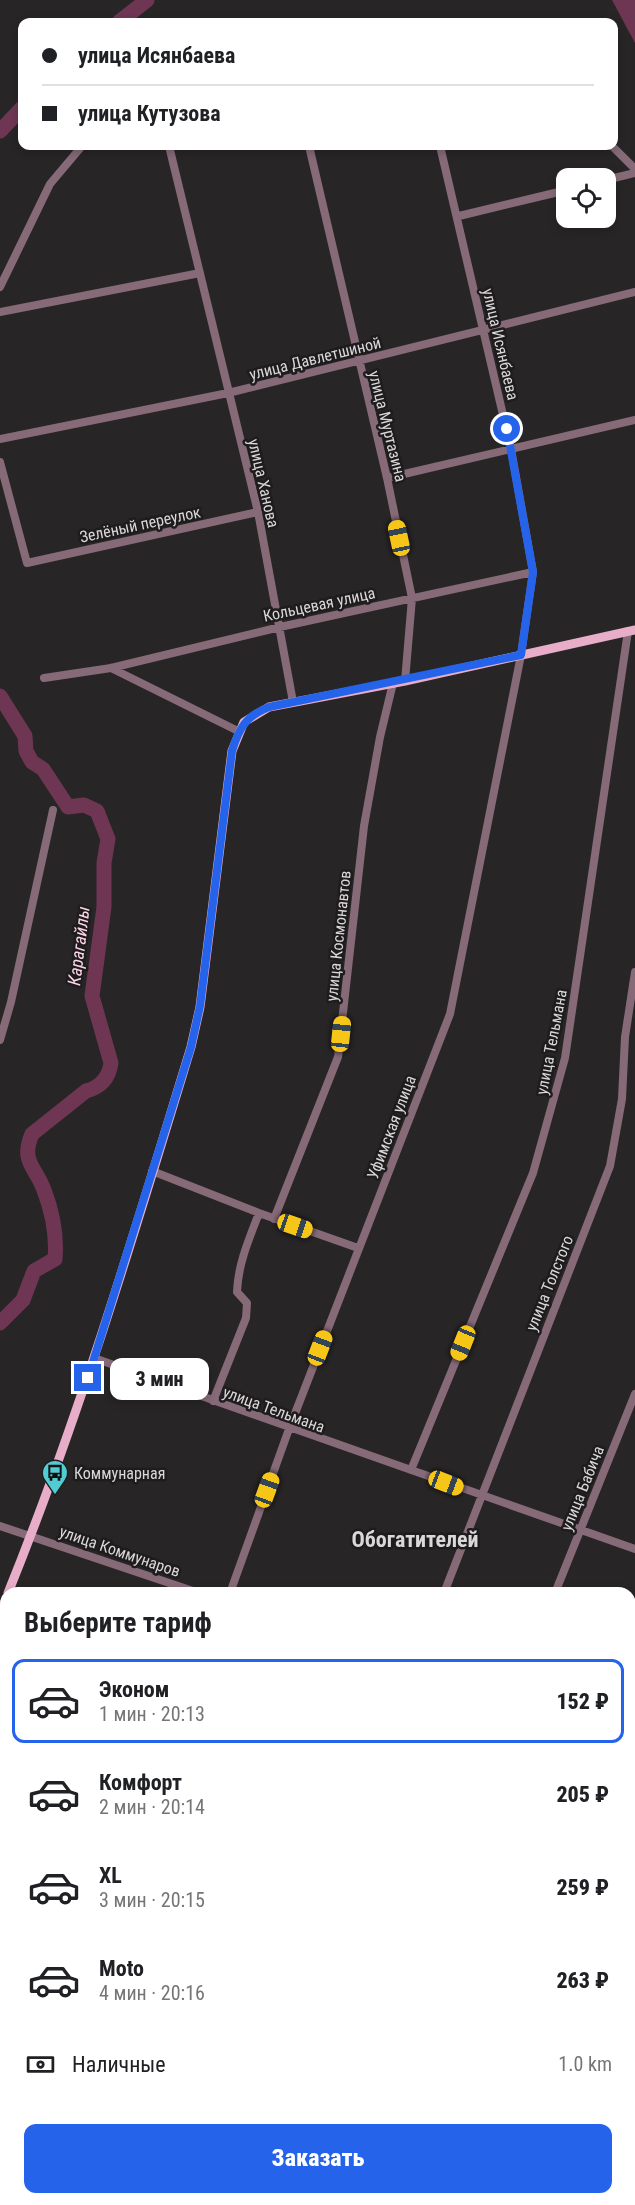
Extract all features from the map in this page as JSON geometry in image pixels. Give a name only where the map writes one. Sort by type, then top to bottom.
[{"type":"main road","points":[[10,1587],[94,1358],[191,1047],[200,1006],[232,751],[238,731],[244,722],[257,712],[293,702],[405,681],[632,630]]},
{"type":"street","points":[[0,287],[50,184],[79,150]]},
{"type":"street","name":"улица Ханова","points":[[170,150],[258,512],[293,702]]},
{"type":"street","name":"улица Муртазина","points":[[310,150],[387,478],[412,598],[405,681]]},
{"type":"street","name":"улица Исянбаева","points":[[441,150],[459,216],[511,449],[533,572],[521,655]]},
{"type":"street","points":[[616,150],[635,171],[616,177]]},
{"type":"street","points":[[459,216],[556,193]]},
{"type":"street","points":[[0,312],[200,273]]},
{"type":"street","name":"улица Давлетшиной","points":[[0,439],[228,393],[635,292]]},
{"type":"street","points":[[387,478],[635,420]]},
{"type":"street","name":"Зелёный переулок","points":[[0,462],[27,562],[258,512]]},
{"type":"street","name":"Кольцевая улица","points":[[44,678],[111,668],[280,627],[533,572]]},
{"type":"street","name":"улица Тельмана","points":[[411,1470],[533,1173],[565,1058],[632,630]]},
{"type":"street","name":"Уфимская улица","points":[[232,1587],[289,1429],[450,1014],[521,655]]},
{"type":"street","points":[[111,668],[238,731]]},
{"type":"street","name":"улица Космонавтов","points":[[274,1219],[338,1057],[364,826],[380,737],[393,683]]},
{"type":"street","points":[[0,1040],[11,1002],[53,810]]},
{"type":"street","name":"улица Толстого","points":[[446,1587],[610,1166],[622,1099],[625,1038],[635,972]]},
{"type":"street","points":[[152,1171],[259,1214],[358,1248]]},
{"type":"street","points":[[213,1401],[246,1318],[247,1303],[237,1292],[237,1280],[246,1245],[259,1214]]},
{"type":"street","name":"улица Тельмана","points":[[94,1358],[289,1429],[411,1470],[480,1497],[635,1549]]},
{"type":"street","name":"улица Бабича","points":[[557,1587],[635,1394]]},
{"type":"street","name":"улица Коммунаров","points":[[0,1526],[182,1587]]},
{"type":"shaded area","points":[[612,0],[635,0],[635,43]]},
{"type":"waterway","name":"Карагайлы","points":[[124,18],[147,0]]},
{"type":"waterway","name":"Карагайлы","points":[[0,131],[18,112]]},
{"type":"waterway","name":"Карагайлы","points":[[0,696],[25,736],[26,751],[32,762],[43,769],[68,807],[84,805],[97,811],[108,839],[104,863],[104,907],[92,996],[111,1063],[106,1077],[100,1084],[86,1091],[32,1134],[28,1158],[41,1182],[49,1206],[55,1233],[55,1259],[34,1271],[23,1300],[0,1323]]},
{"type":"place","name":"Коммунарная","points":[[55,1496]]},
{"type":"district","name":"Обогатителей","points":[[415,1539]]},
{"type":"route","points":[[88,1378],[191,1047],[200,1006],[232,751],[238,731],[244,722],[257,712],[269,707],[405,681],[521,655],[533,572],[507,429]]}]
